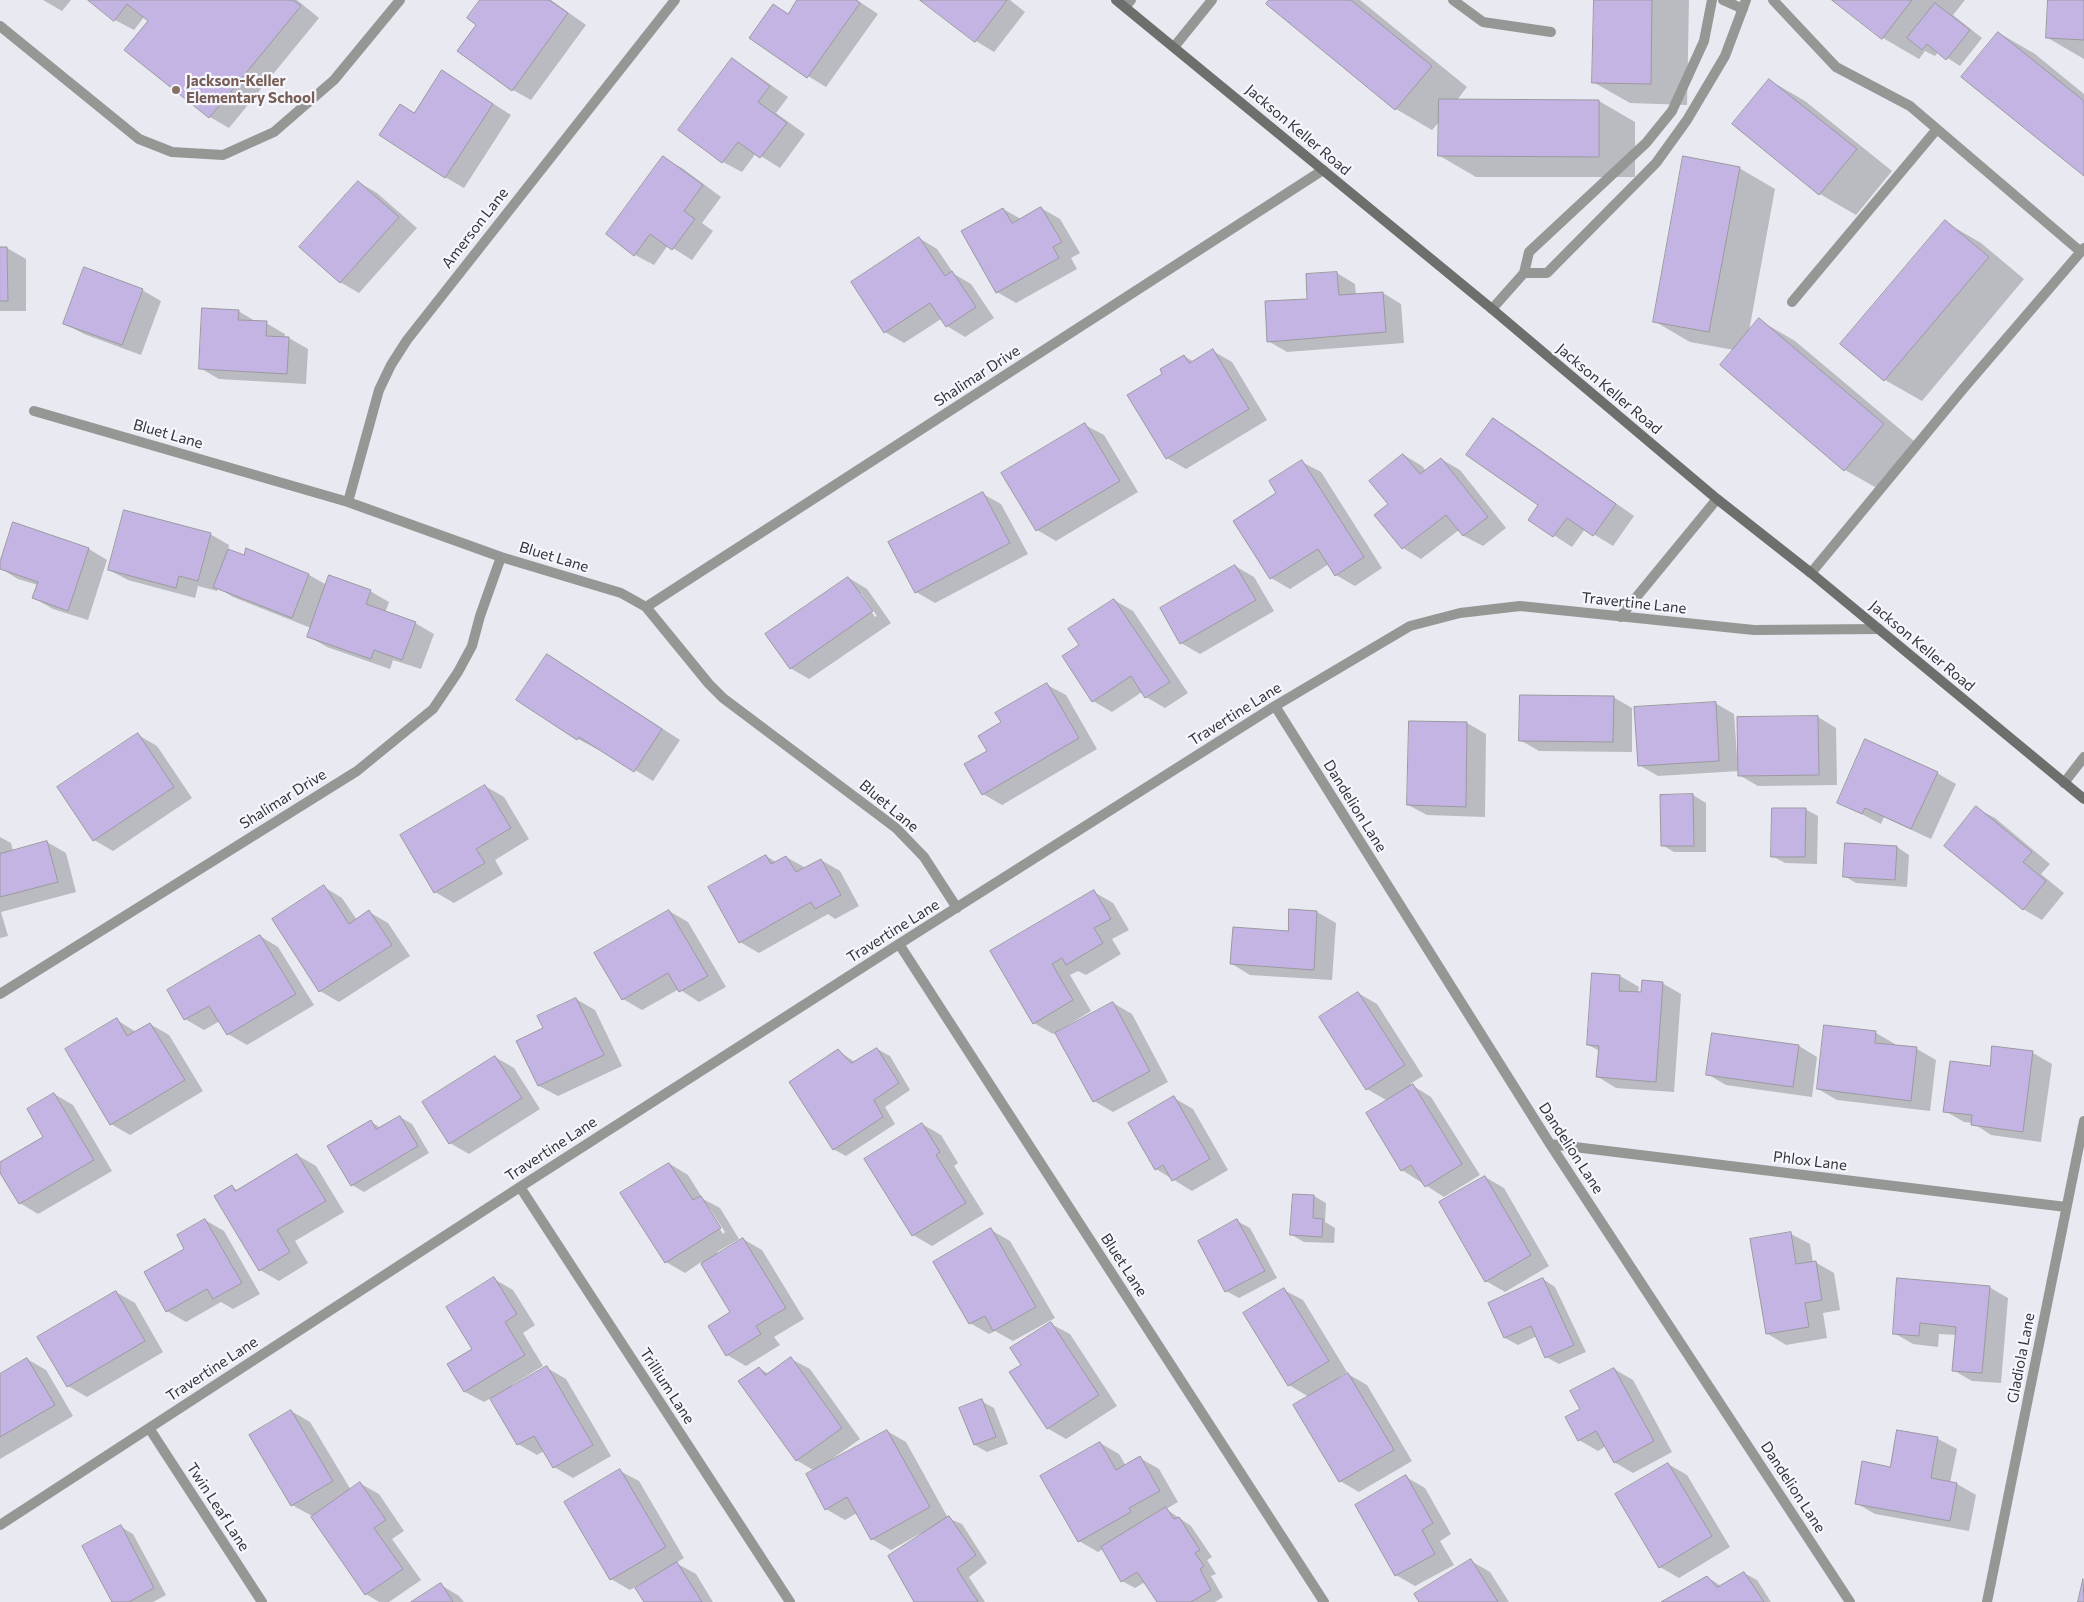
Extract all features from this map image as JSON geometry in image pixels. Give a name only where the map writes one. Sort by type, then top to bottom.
[{"type":"main road","name":"Jackson Keller Road","points":[[1116,0],[1128,4],[1174,47],[1492,309],[1717,498],[2084,799]]},
{"type":"street","points":[[0,26],[140,138],[172,152],[223,155],[274,132],[334,80],[400,0]]},
{"type":"street","name":"Amerson Lane","points":[[348,502],[378,390],[407,340],[675,0]]},
{"type":"street","points":[[1174,47],[1212,0]]},
{"type":"street","points":[[1453,0],[1483,22],[1551,32]]},
{"type":"street","points":[[1492,309],[1524,273],[1529,252],[1646,143],[1672,110],[1704,41],[1712,0]]},
{"type":"street","points":[[1524,273],[1547,273],[1656,163],[1687,120],[1725,56],[1745,4],[1723,0]]},
{"type":"street","points":[[1773,0],[1836,67],[1910,106],[2082,250],[1963,389],[1811,574]]},
{"type":"street","points":[[1792,302],[1937,129]]},
{"type":"street","name":"Shalimar Drive","points":[[646,607],[1323,170]]},
{"type":"street","name":"Bluet Lane","points":[[34,411],[348,502],[500,557],[621,593],[646,607],[709,684],[723,698],[896,828],[924,857],[957,908]]},
{"type":"street","points":[[1620,617],[1717,498]]},
{"type":"street","name":"Shalimar Drive","points":[[0,994],[357,771],[433,709],[458,672],[472,646],[500,557]]},
{"type":"street","name":"Travertine Lane","points":[[0,1524],[899,944],[1274,706],[1410,626],[1452,615],[1520,606],[1754,630],[1879,629]]},
{"type":"street","name":"Dandelion Lane","points":[[1274,706],[1550,1144],[1850,1602]]},
{"type":"street","points":[[2064,783],[2084,757]]},
{"type":"street","name":"Bluet Lane","points":[[899,944],[1324,1602]]},
{"type":"street","name":"Gladiola Lane","points":[[1987,1602],[2084,1121]]},
{"type":"street","name":"Phlox Lane","points":[[1550,1144],[2066,1207]]},
{"type":"street","name":"Trillium Lane","points":[[520,1187],[790,1602]]},
{"type":"street","name":"Twin Leaf Lane","points":[[149,1428],[262,1602]]},
{"type":"building","points":[[88,0],[293,0],[301,6],[209,118],[124,50],[148,21],[127,4],[114,21]]},
{"type":"building","points":[[480,0],[549,0],[568,13],[512,91],[457,51],[476,25],[467,18]]},
{"type":"building","points":[[797,0],[856,0],[860,3],[807,78],[749,38],[773,4],[788,14]]},
{"type":"building","points":[[920,0],[1007,0],[975,42]]},
{"type":"building","points":[[1269,0],[1351,0],[1432,66],[1395,110],[1266,4]]},
{"type":"building","points":[[1594,0],[1652,0],[1651,84],[1592,83]]},
{"type":"building","points":[[1832,0],[1912,0],[1882,39]]},
{"type":"building","points":[[2048,0],[2084,0],[2084,40],[2046,38]]},
{"type":"building","points":[[1935,3],[1970,30],[1946,60],[1927,44],[1922,50],[1907,38]]},
{"type":"building","points":[[1998,32],[2084,101],[2084,176],[1961,77]]},
{"type":"building","points":[[732,58],[770,86],[758,102],[787,123],[760,158],[738,142],[722,163],[678,130]]},
{"type":"building","points":[[442,70],[493,104],[445,178],[379,135],[400,104],[414,113]]},
{"type":"building","points":[[1769,79],[1857,149],[1819,195],[1732,124]]},
{"type":"building","points":[[1439,99],[1599,100],[1599,157],[1438,156]]},
{"type":"building","points":[[663,156],[703,185],[684,211],[695,219],[672,250],[650,234],[634,256],[606,234]]},
{"type":"building","points":[[1683,156],[1740,167],[1709,332],[1653,322]]},
{"type":"building","points":[[358,181],[399,217],[340,283],[299,247]]},
{"type":"building","points":[[1041,207],[1062,242],[1053,247],[1059,258],[996,293],[961,231],[1003,208],[1012,223]]},
{"type":"building","points":[[1945,220],[1989,257],[1884,381],[1840,344]]},
{"type":"building","points":[[919,237],[945,276],[952,271],[976,307],[946,327],[930,303],[884,333],[851,282]]},
{"type":"building","points":[[0,247],[7,247],[8,301],[0,301]]},
{"type":"building","points":[[84,267],[143,289],[122,345],[63,324]]},
{"type":"building","points":[[1337,272],[1339,295],[1383,292],[1386,332],[1267,342],[1265,301],[1307,299],[1306,274]]},
{"type":"building","points":[[202,308],[239,310],[238,320],[267,321],[266,336],[289,337],[287,374],[199,369]]},
{"type":"building","points":[[1759,318],[1884,424],[1844,471],[1720,365]]},
{"type":"building","points":[[1213,349],[1249,409],[1166,459],[1127,395],[1162,374],[1160,369],[1184,355],[1189,363]]},
{"type":"building","points":[[1493,418],[1616,504],[1593,536],[1567,518],[1553,537],[1528,520],[1538,505],[1466,455]]},
{"type":"building","points":[[1085,423],[1120,481],[1036,531],[1001,473]]},
{"type":"building","points":[[1403,454],[1420,474],[1441,458],[1488,517],[1463,536],[1446,515],[1402,549],[1374,515],[1388,504],[1369,481]]},
{"type":"building","points":[[1302,460],[1364,557],[1335,576],[1318,549],[1270,579],[1233,521],[1276,493],[1269,481]]},
{"type":"building","points":[[983,492],[1010,543],[915,593],[888,542]]},
{"type":"building","points":[[124,510],[211,533],[198,581],[179,576],[176,588],[108,570]]},
{"type":"building","points":[[13,522],[89,548],[68,611],[32,598],[38,582],[0,569],[0,562]]},
{"type":"building","points":[[246,548],[309,574],[292,618],[213,587],[228,549],[244,555]]},
{"type":"building","points":[[1235,565],[1256,600],[1180,644],[1160,608]]},
{"type":"building","points":[[329,575],[371,590],[366,604],[416,622],[402,660],[374,650],[371,659],[307,637]]},
{"type":"building","points":[[848,577],[873,611],[790,669],[765,634]]},
{"type":"building","points":[[1114,599],[1170,682],[1145,698],[1131,676],[1092,702],[1062,656],[1079,645],[1068,629]]},
{"type":"building","points":[[547,654],[662,729],[634,772],[579,737],[577,740],[516,700]]},
{"type":"building","points":[[1047,683],[1079,738],[982,795],[964,764],[987,751],[978,736],[1001,722],[995,713]]},
{"type":"building","points":[[1520,695],[1614,696],[1613,742],[1519,741]]},
{"type":"building","points":[[1716,702],[1719,761],[1638,766],[1634,707]]},
{"type":"building","points":[[1818,716],[1819,775],[1738,776],[1737,717]]},
{"type":"building","points":[[1409,721],[1467,722],[1466,807],[1407,805]]},
{"type":"building","points":[[138,733],[174,787],[93,841],[57,787]]},
{"type":"building","points":[[1865,739],[1938,772],[1911,829],[1865,808],[1862,814],[1837,803]]},
{"type":"building","points":[[485,785],[511,828],[476,849],[485,863],[434,893],[400,835]]},
{"type":"building","points":[[1693,794],[1694,846],[1661,846],[1660,795]]},
{"type":"building","points":[[1976,806],[2032,852],[2023,862],[2046,881],[2023,910],[1944,846]]},
{"type":"building","points":[[1772,808],[1806,808],[1805,857],[1771,857]]},
{"type":"building","points":[[47,841],[58,882],[0,897],[0,854]]},
{"type":"building","points":[[1845,843],[1897,846],[1895,880],[1843,877]]},
{"type":"building","points":[[766,855],[771,864],[786,856],[796,872],[821,859],[841,895],[815,909],[811,902],[739,943],[708,887]]},
{"type":"building","points":[[324,885],[349,924],[369,910],[392,945],[319,992],[272,919]]},
{"type":"building","points":[[1094,890],[1111,919],[1094,928],[1103,943],[1066,965],[1062,958],[1052,964],[1073,1000],[1033,1024],[990,951]]},
{"type":"building","points":[[1289,909],[1317,911],[1314,970],[1230,964],[1233,927],[1288,931]]},
{"type":"building","points":[[669,910],[708,976],[679,992],[668,973],[622,1000],[594,953]]},
{"type":"building","points":[[260,935],[296,994],[227,1035],[209,1006],[184,1020],[167,990]]},
{"type":"building","points":[[1592,973],[1620,975],[1619,991],[1641,992],[1642,980],[1663,982],[1656,1082],[1596,1077],[1599,1046],[1587,1045]]},
{"type":"building","points":[[1358,992],[1405,1065],[1366,1090],[1319,1017]]},
{"type":"building","points":[[576,998],[604,1055],[538,1086],[516,1041],[543,1028],[537,1016]]},
{"type":"building","points":[[1113,1002],[1150,1071],[1093,1102],[1055,1033]]},
{"type":"building","points":[[117,1018],[127,1036],[150,1023],[185,1080],[110,1125],[65,1049]]},
{"type":"building","points":[[1824,1025],[1876,1031],[1875,1043],[1917,1047],[1911,1101],[1817,1089]]},
{"type":"building","points":[[1712,1033],[1799,1045],[1793,1087],[1706,1075]]},
{"type":"building","points":[[1992,1046],[2033,1051],[2023,1132],[1971,1125],[1972,1115],[1943,1112],[1950,1061],[1990,1066]]},
{"type":"building","points":[[877,1048],[899,1083],[874,1100],[883,1117],[833,1150],[789,1082],[838,1049],[851,1063]]},
{"type":"building","points":[[495,1056],[522,1098],[449,1144],[422,1102]]},
{"type":"building","points":[[1413,1084],[1462,1164],[1425,1187],[1411,1165],[1401,1171],[1366,1113]]},
{"type":"building","points":[[54,1093],[94,1160],[19,1204],[0,1173],[0,1162],[43,1137],[27,1109]]},
{"type":"building","points":[[1174,1096],[1210,1159],[1172,1181],[1163,1165],[1155,1170],[1128,1123]]},
{"type":"building","points":[[400,1116],[418,1146],[351,1186],[327,1146],[371,1120],[376,1129]]},
{"type":"building","points":[[922,1123],[940,1152],[936,1155],[966,1203],[912,1236],[864,1159]]},
{"type":"building","points":[[297,1154],[326,1201],[277,1230],[290,1252],[259,1271],[214,1196],[232,1185],[235,1191]]},
{"type":"building","points":[[669,1163],[693,1200],[701,1196],[721,1228],[665,1263],[620,1193]]},
{"type":"building","points":[[1485,1176],[1531,1255],[1485,1282],[1439,1202]]},
{"type":"building","points":[[1293,1194],[1314,1195],[1313,1218],[1323,1219],[1322,1237],[1290,1235]]},
{"type":"building","points":[[205,1219],[242,1283],[213,1299],[207,1289],[166,1312],[144,1272],[184,1249],[177,1235]]},
{"type":"building","points":[[1237,1219],[1265,1271],[1225,1292],[1198,1241]]},
{"type":"building","points":[[991,1228],[1036,1307],[993,1331],[985,1316],[969,1324],[933,1262]]},
{"type":"building","points":[[1791,1232],[1796,1264],[1816,1261],[1822,1300],[1805,1303],[1809,1327],[1766,1334],[1750,1239]]},
{"type":"building","points":[[743,1238],[786,1308],[756,1326],[761,1334],[726,1356],[708,1326],[730,1312],[701,1264]]},
{"type":"building","points":[[494,1277],[517,1314],[505,1322],[525,1355],[464,1392],[447,1364],[472,1349],[446,1307]]},
{"type":"building","points":[[1543,1278],[1574,1345],[1545,1358],[1531,1326],[1504,1338],[1488,1303]]},
{"type":"building","points":[[1897,1278],[1990,1286],[1982,1373],[1952,1371],[1956,1327],[1920,1323],[1919,1336],[1893,1334]]},
{"type":"building","points":[[1284,1288],[1329,1361],[1288,1386],[1243,1313]]},
{"type":"building","points":[[116,1291],[145,1341],[67,1387],[37,1337]]},
{"type":"building","points":[[1051,1322],[1099,1395],[1047,1429],[1009,1372],[1021,1365],[1010,1348]]},
{"type":"building","points":[[791,1357],[842,1428],[796,1461],[738,1381],[759,1367],[765,1375]]},
{"type":"building","points":[[27,1358],[55,1405],[0,1437],[0,1374]]},
{"type":"building","points":[[547,1366],[593,1445],[553,1468],[534,1436],[517,1445],[490,1399]]},
{"type":"building","points":[[1614,1368],[1654,1441],[1614,1463],[1596,1431],[1578,1441],[1565,1417],[1580,1409],[1570,1391]]},
{"type":"building","points":[[1348,1373],[1394,1450],[1339,1482],[1293,1405]]},
{"type":"building","points":[[982,1399],[996,1437],[974,1445],[959,1408]]},
{"type":"building","points":[[291,1410],[333,1481],[291,1506],[249,1435]]},
{"type":"building","points":[[887,1430],[930,1507],[871,1540],[847,1497],[825,1510],[806,1474]]},
{"type":"building","points":[[1897,1430],[1938,1437],[1931,1478],[1957,1483],[1950,1521],[1855,1504],[1862,1461],[1890,1467]]},
{"type":"building","points":[[1100,1442],[1116,1470],[1140,1456],[1160,1491],[1129,1508],[1131,1512],[1078,1542],[1040,1476]]},
{"type":"building","points":[[1668,1463],[1712,1536],[1659,1568],[1615,1494]]},
{"type":"building","points":[[620,1469],[666,1547],[610,1580],[564,1502]]},
{"type":"building","points":[[1406,1475],[1433,1523],[1422,1530],[1435,1554],[1395,1576],[1355,1505]]},
{"type":"building","points":[[360,1482],[386,1520],[374,1528],[403,1569],[365,1595],[311,1517]]},
{"type":"building","points":[[1166,1507],[1174,1519],[1179,1517],[1200,1550],[1195,1553],[1204,1566],[1200,1569],[1211,1590],[1191,1602],[1157,1602],[1137,1572],[1121,1582],[1101,1547]]},
{"type":"building","points":[[949,1516],[976,1555],[957,1569],[978,1602],[914,1602],[888,1556]]},
{"type":"building","points":[[121,1525],[154,1588],[129,1602],[112,1602],[82,1546]]},
{"type":"building","points":[[1471,1559],[1498,1602],[1419,1602],[1414,1594]]},
{"type":"building","points":[[677,1562],[702,1602],[644,1602],[635,1588]]},
{"type":"building","points":[[1744,1572],[1764,1602],[1661,1602],[1707,1576],[1717,1587]]},
{"type":"building","points":[[2083,1579],[2084,1602],[2078,1602]]},
{"type":"building","points":[[441,1583],[453,1602],[411,1602]]},
{"type":"place","name":"Jackson-Keller Elementary School","points":[[176,90]]}]
